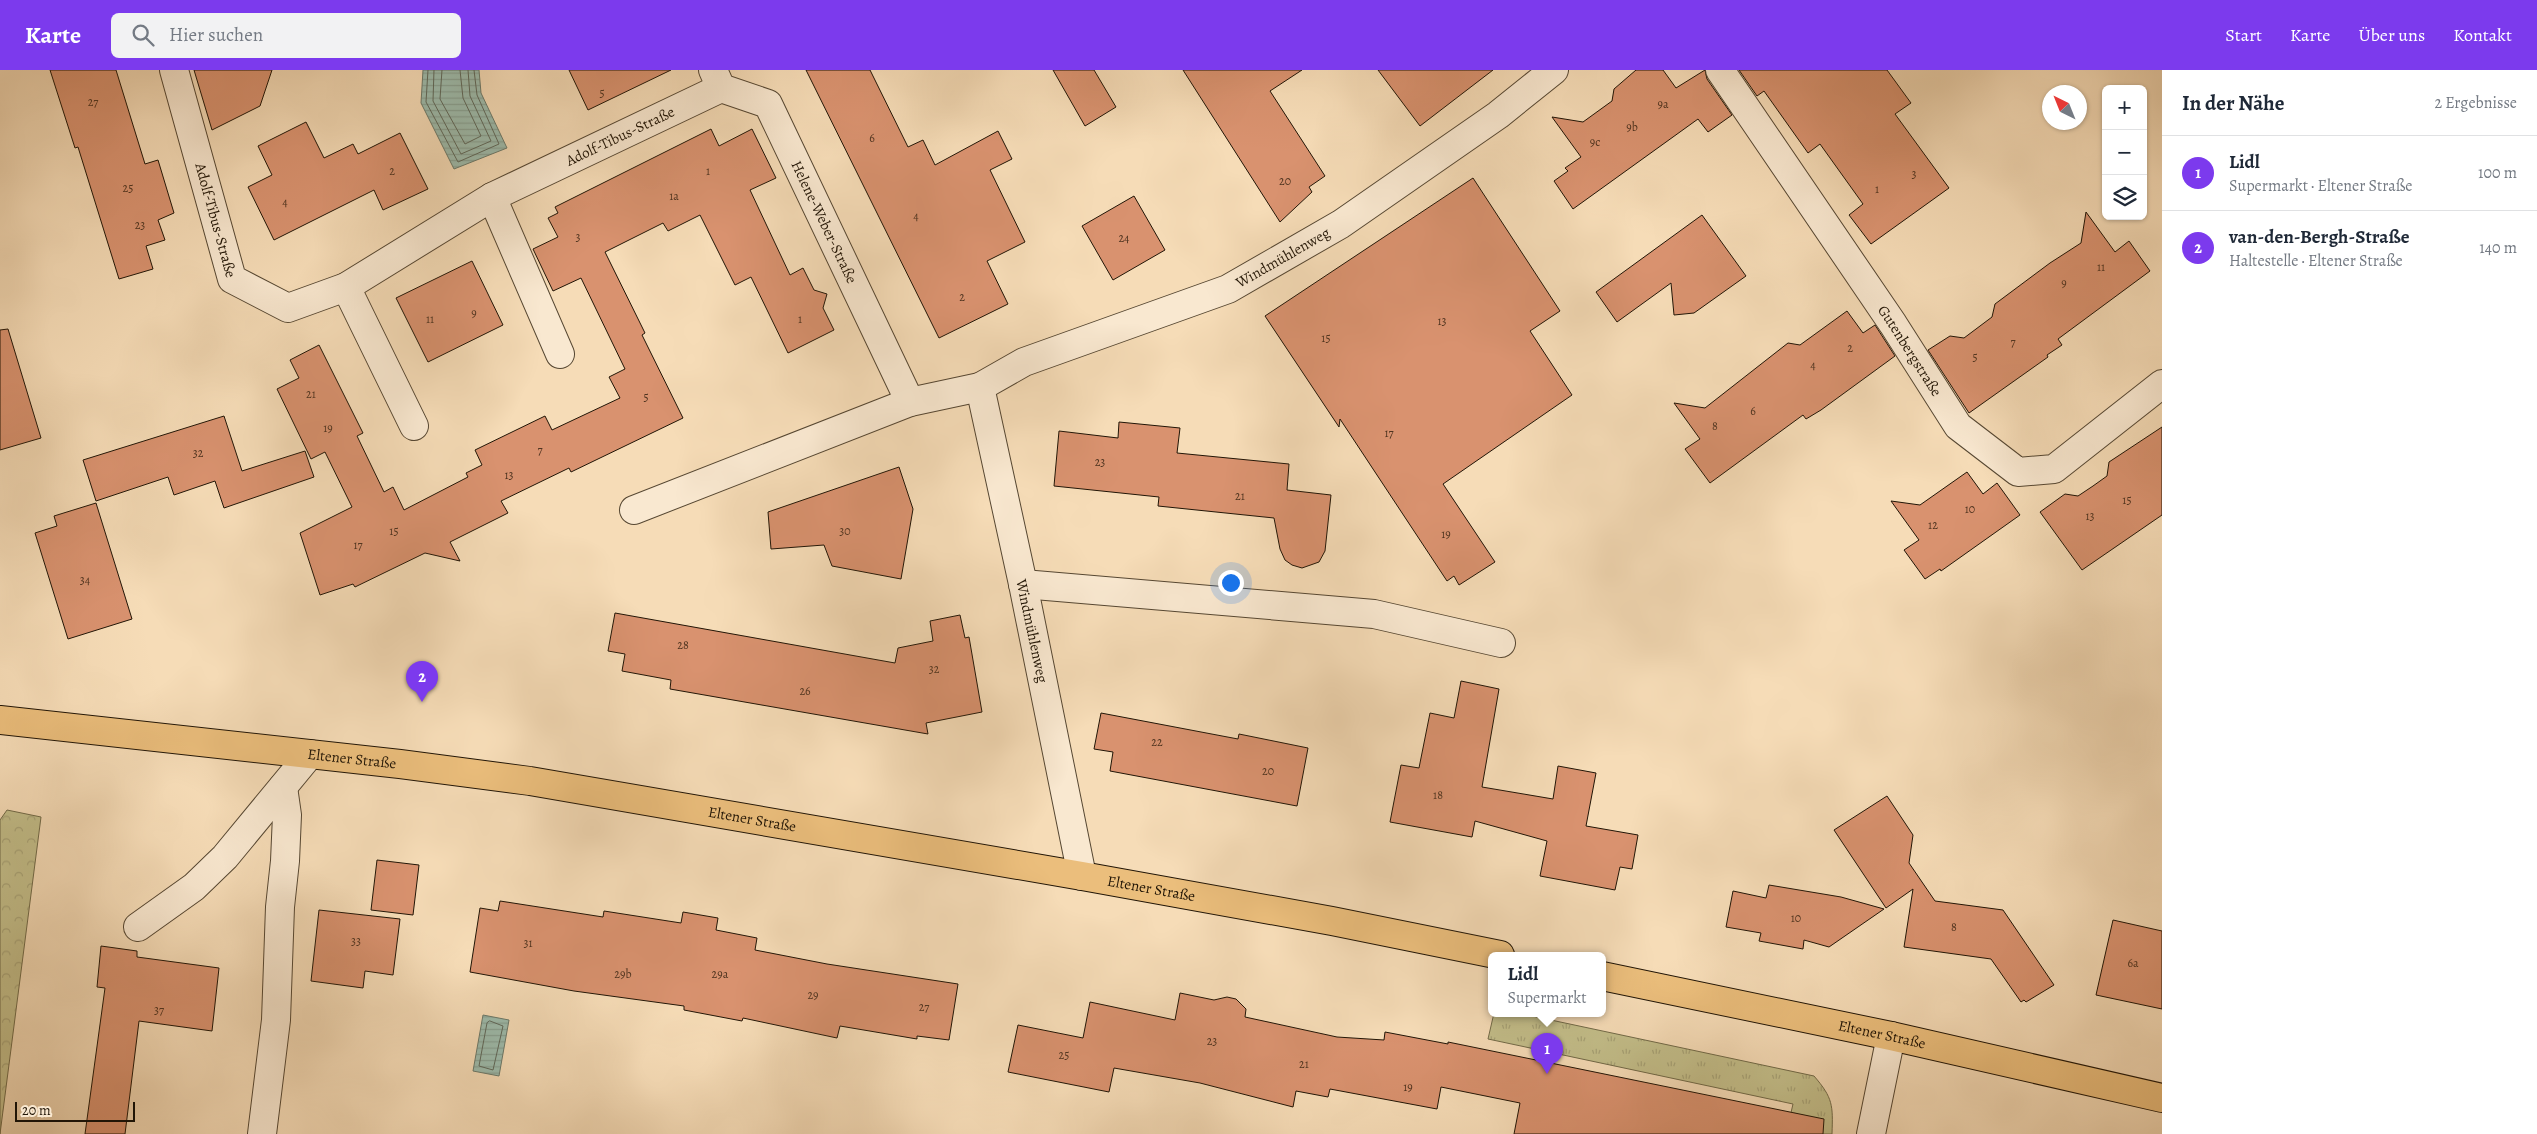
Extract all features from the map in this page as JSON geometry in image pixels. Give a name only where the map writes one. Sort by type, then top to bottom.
[{"type":"main road","name":"Eltener Straße","points":[[0,720],[310,754],[530,782],[1082,876],[1332,921],[1488,953]]},
{"type":"main road","name":"Eltener Straße","points":[[1606,977],[1891,1036],[2162,1098]]},
{"type":"street","name":"Adolf-Tibus-Straße","points":[[174,70],[232,279],[288,308],[346,287],[492,197],[717,79]]},
{"type":"street","name":"Windmühlenweg","points":[[634,510],[910,402],[980,387],[1024,362],[1228,289],[1341,224],[1498,115],[1554,70]]},
{"type":"street","name":"Gutenbergstraße","points":[[1720,70],[1893,324],[1958,426],[2018,472],[2054,469],[2162,384]]},
{"type":"street","name":"Helene-Weber-Straße","points":[[717,79],[768,104],[910,402]]},
{"type":"street","points":[[492,197],[560,354]]},
{"type":"street","points":[[346,287],[414,426]]},
{"type":"street","name":"Windmühlenweg","points":[[980,387],[1023,584],[1082,876]]},
{"type":"street","points":[[1023,584],[1374,614],[1501,643]]},
{"type":"street","points":[[138,927],[194,887],[225,857],[310,754]]},
{"type":"street","points":[[262,1134],[276,1020],[280,907],[286,862],[287,815],[283,787]]},
{"type":"street","points":[[1870,1134],[1891,1036]]},
{"type":"green space","points":[[7,810],[41,817],[0,1134],[0,820]]},
{"type":"green space","points":[[1493,1017],[1537,1017],[1814,1076],[1825,1090],[1831,1102],[1832,1134],[1786,1134],[1793,1104],[1488,1039]]},
{"type":"water","points":[[423,70],[479,70],[481,93],[507,148],[454,169],[421,103]]},
{"type":"water","points":[[483,1015],[509,1020],[499,1076],[473,1071]]},
{"type":"building","points":[[50,70],[116,70],[145,164],[158,160],[174,213],[158,220],[165,240],[146,246],[153,269],[119,279],[78,147],[75,148]]},
{"type":"building","points":[[194,70],[272,70],[260,106],[212,130]]},
{"type":"building","points":[[569,70],[671,70],[588,110]]},
{"type":"building","points":[[806,70],[870,70],[908,147],[923,140],[935,165],[998,131],[1012,159],[990,170],[1025,242],[987,261],[1008,304],[939,338]]},
{"type":"building","points":[[1053,70],[1094,70],[1116,107],[1085,126]]},
{"type":"building","points":[[1183,70],[1302,70],[1270,91],[1325,176],[1309,187],[1312,192],[1280,222]]},
{"type":"building","points":[[1378,70],[1493,70],[1420,126]]},
{"type":"building","points":[[1636,70],[1663,70],[1676,88],[1705,70],[1707,79],[1732,115],[1708,132],[1698,119],[1573,209],[1554,181],[1568,171],[1565,168],[1581,157],[1552,117],[1583,122],[1612,101],[1614,89]]},
{"type":"building","points":[[1739,70],[1887,70],[1911,103],[1895,114],[1949,188],[1871,244],[1849,215],[1863,204],[1820,144],[1808,153],[1764,91],[1757,96]]},
{"type":"building","points":[[306,122],[324,158],[353,144],[358,154],[400,133],[428,189],[383,210],[374,190],[274,240],[248,187],[272,175],[258,146]]},
{"type":"building","points":[[711,129],[719,146],[752,129],[776,178],[750,190],[790,275],[803,268],[814,290],[827,294],[823,308],[834,330],[788,353],[751,277],[735,285],[700,215],[668,231],[663,223],[605,252],[645,333],[642,335],[683,418],[571,472],[569,468],[501,501],[508,513],[450,542],[460,561],[425,553],[355,587],[353,584],[320,595],[300,533],[352,507],[325,452],[311,459],[277,389],[299,378],[290,360],[319,345],[363,433],[357,436],[384,492],[393,487],[404,510],[468,477],[466,473],[482,465],[475,450],[545,416],[552,430],[620,398],[609,377],[625,369],[581,278],[553,291],[533,249],[558,237],[548,218],[558,213],[555,207]]},
{"type":"building","points":[[1473,178],[1560,311],[1530,331],[1572,395],[1443,484],[1495,562],[1459,585],[1454,576],[1447,581],[1340,419],[1339,427],[1265,316]]},
{"type":"building","points":[[1134,196],[1165,250],[1113,280],[1082,226]]},
{"type":"building","points":[[2086,212],[2115,252],[2129,241],[2150,271],[2058,339],[2062,345],[2047,355],[2048,357],[1969,413],[1928,350],[1950,336],[1964,338],[1992,317],[1995,304],[2050,263],[2081,243]]},
{"type":"building","points":[[1702,215],[1746,276],[1694,313],[1674,315],[1671,283],[1617,322],[1596,292]]},
{"type":"building","points":[[472,261],[503,325],[428,362],[396,298]]},
{"type":"building","points":[[1847,311],[1863,333],[1875,325],[1895,356],[1821,410],[1806,419],[1803,415],[1710,483],[1685,449],[1700,439],[1674,403],[1705,408],[1788,343],[1800,345]]},
{"type":"building","points":[[8,329],[41,438],[0,450],[0,330]]},
{"type":"building","points":[[224,416],[242,471],[305,451],[314,477],[224,508],[215,481],[174,495],[168,477],[96,501],[83,460]]},
{"type":"building","points":[[1119,422],[1180,428],[1177,453],[1289,464],[1287,490],[1331,495],[1325,551],[1319,562],[1302,568],[1292,565],[1285,560],[1280,549],[1274,518],[1158,506],[1159,497],[1054,486],[1059,431],[1118,438]]},
{"type":"building","points":[[2162,427],[2162,515],[2082,570],[2040,512],[2065,494],[2078,496],[2093,486],[2107,476],[2109,462]]},
{"type":"building","points":[[899,467],[913,509],[901,579],[832,566],[824,545],[771,549],[768,512]]},
{"type":"building","points":[[1967,472],[1983,494],[1997,483],[2020,515],[1941,571],[1940,569],[1925,579],[1904,550],[1919,540],[1891,501],[1920,505]]},
{"type":"building","points":[[96,503],[132,619],[68,639],[35,533],[57,526],[54,516]]},
{"type":"building","points":[[615,613],[895,663],[898,648],[933,641],[930,621],[960,615],[965,638],[969,637],[982,712],[926,723],[928,734],[670,689],[671,680],[622,671],[625,654],[608,651]]},
{"type":"building","points":[[1461,681],[1499,689],[1482,787],[1553,799],[1558,766],[1596,773],[1586,826],[1638,835],[1632,869],[1620,867],[1615,890],[1540,876],[1547,841],[1475,821],[1472,837],[1390,822],[1401,765],[1419,768],[1430,713],[1454,718]]},
{"type":"building","points":[[1101,713],[1238,739],[1239,734],[1308,748],[1297,806],[1110,771],[1113,752],[1094,749]]},
{"type":"building","points":[[1887,796],[1913,835],[1909,863],[1935,901],[2003,910],[2054,985],[2026,1002],[2024,1000],[2021,1002],[1991,959],[1904,947],[1913,889],[1886,908],[1834,830]]},
{"type":"building","points":[[377,860],[419,865],[413,915],[371,910]]},
{"type":"building","points":[[1769,885],[1841,897],[1884,909],[1829,947],[1804,940],[1803,949],[1759,941],[1761,933],[1726,927],[1733,891],[1766,898]]},
{"type":"building","points":[[500,901],[603,917],[604,911],[681,923],[683,912],[718,918],[716,930],[757,938],[755,950],[827,964],[958,984],[949,1040],[917,1036],[917,1039],[840,1026],[837,1038],[743,1018],[742,1021],[684,1010],[684,1006],[574,991],[470,972],[480,908],[498,911]]},
{"type":"building","points":[[319,910],[400,919],[393,975],[365,971],[363,988],[311,981]]},
{"type":"building","points":[[2113,920],[2162,931],[2162,1009],[2096,995]]},
{"type":"building","points":[[101,946],[137,951],[137,957],[219,968],[212,1031],[139,1021],[125,1134],[85,1134],[105,988],[97,987]]},
{"type":"building","points":[[1180,993],[1214,1000],[1227,997],[1236,999],[1246,1009],[1245,1017],[1337,1037],[1384,1040],[1385,1032],[1448,1044],[1448,1042],[1824,1119],[1823,1134],[1514,1134],[1520,1103],[1441,1087],[1437,1109],[1330,1089],[1328,1097],[1296,1091],[1293,1107],[1200,1083],[1114,1068],[1109,1092],[1008,1072],[1018,1025],[1083,1038],[1090,1002],[1175,1020]]},
{"type":"place","name":"van-den-Bergh-Straße","points":[[422,702]]},
{"type":"place","name":"Lidl","points":[[1547,1074]]}]
